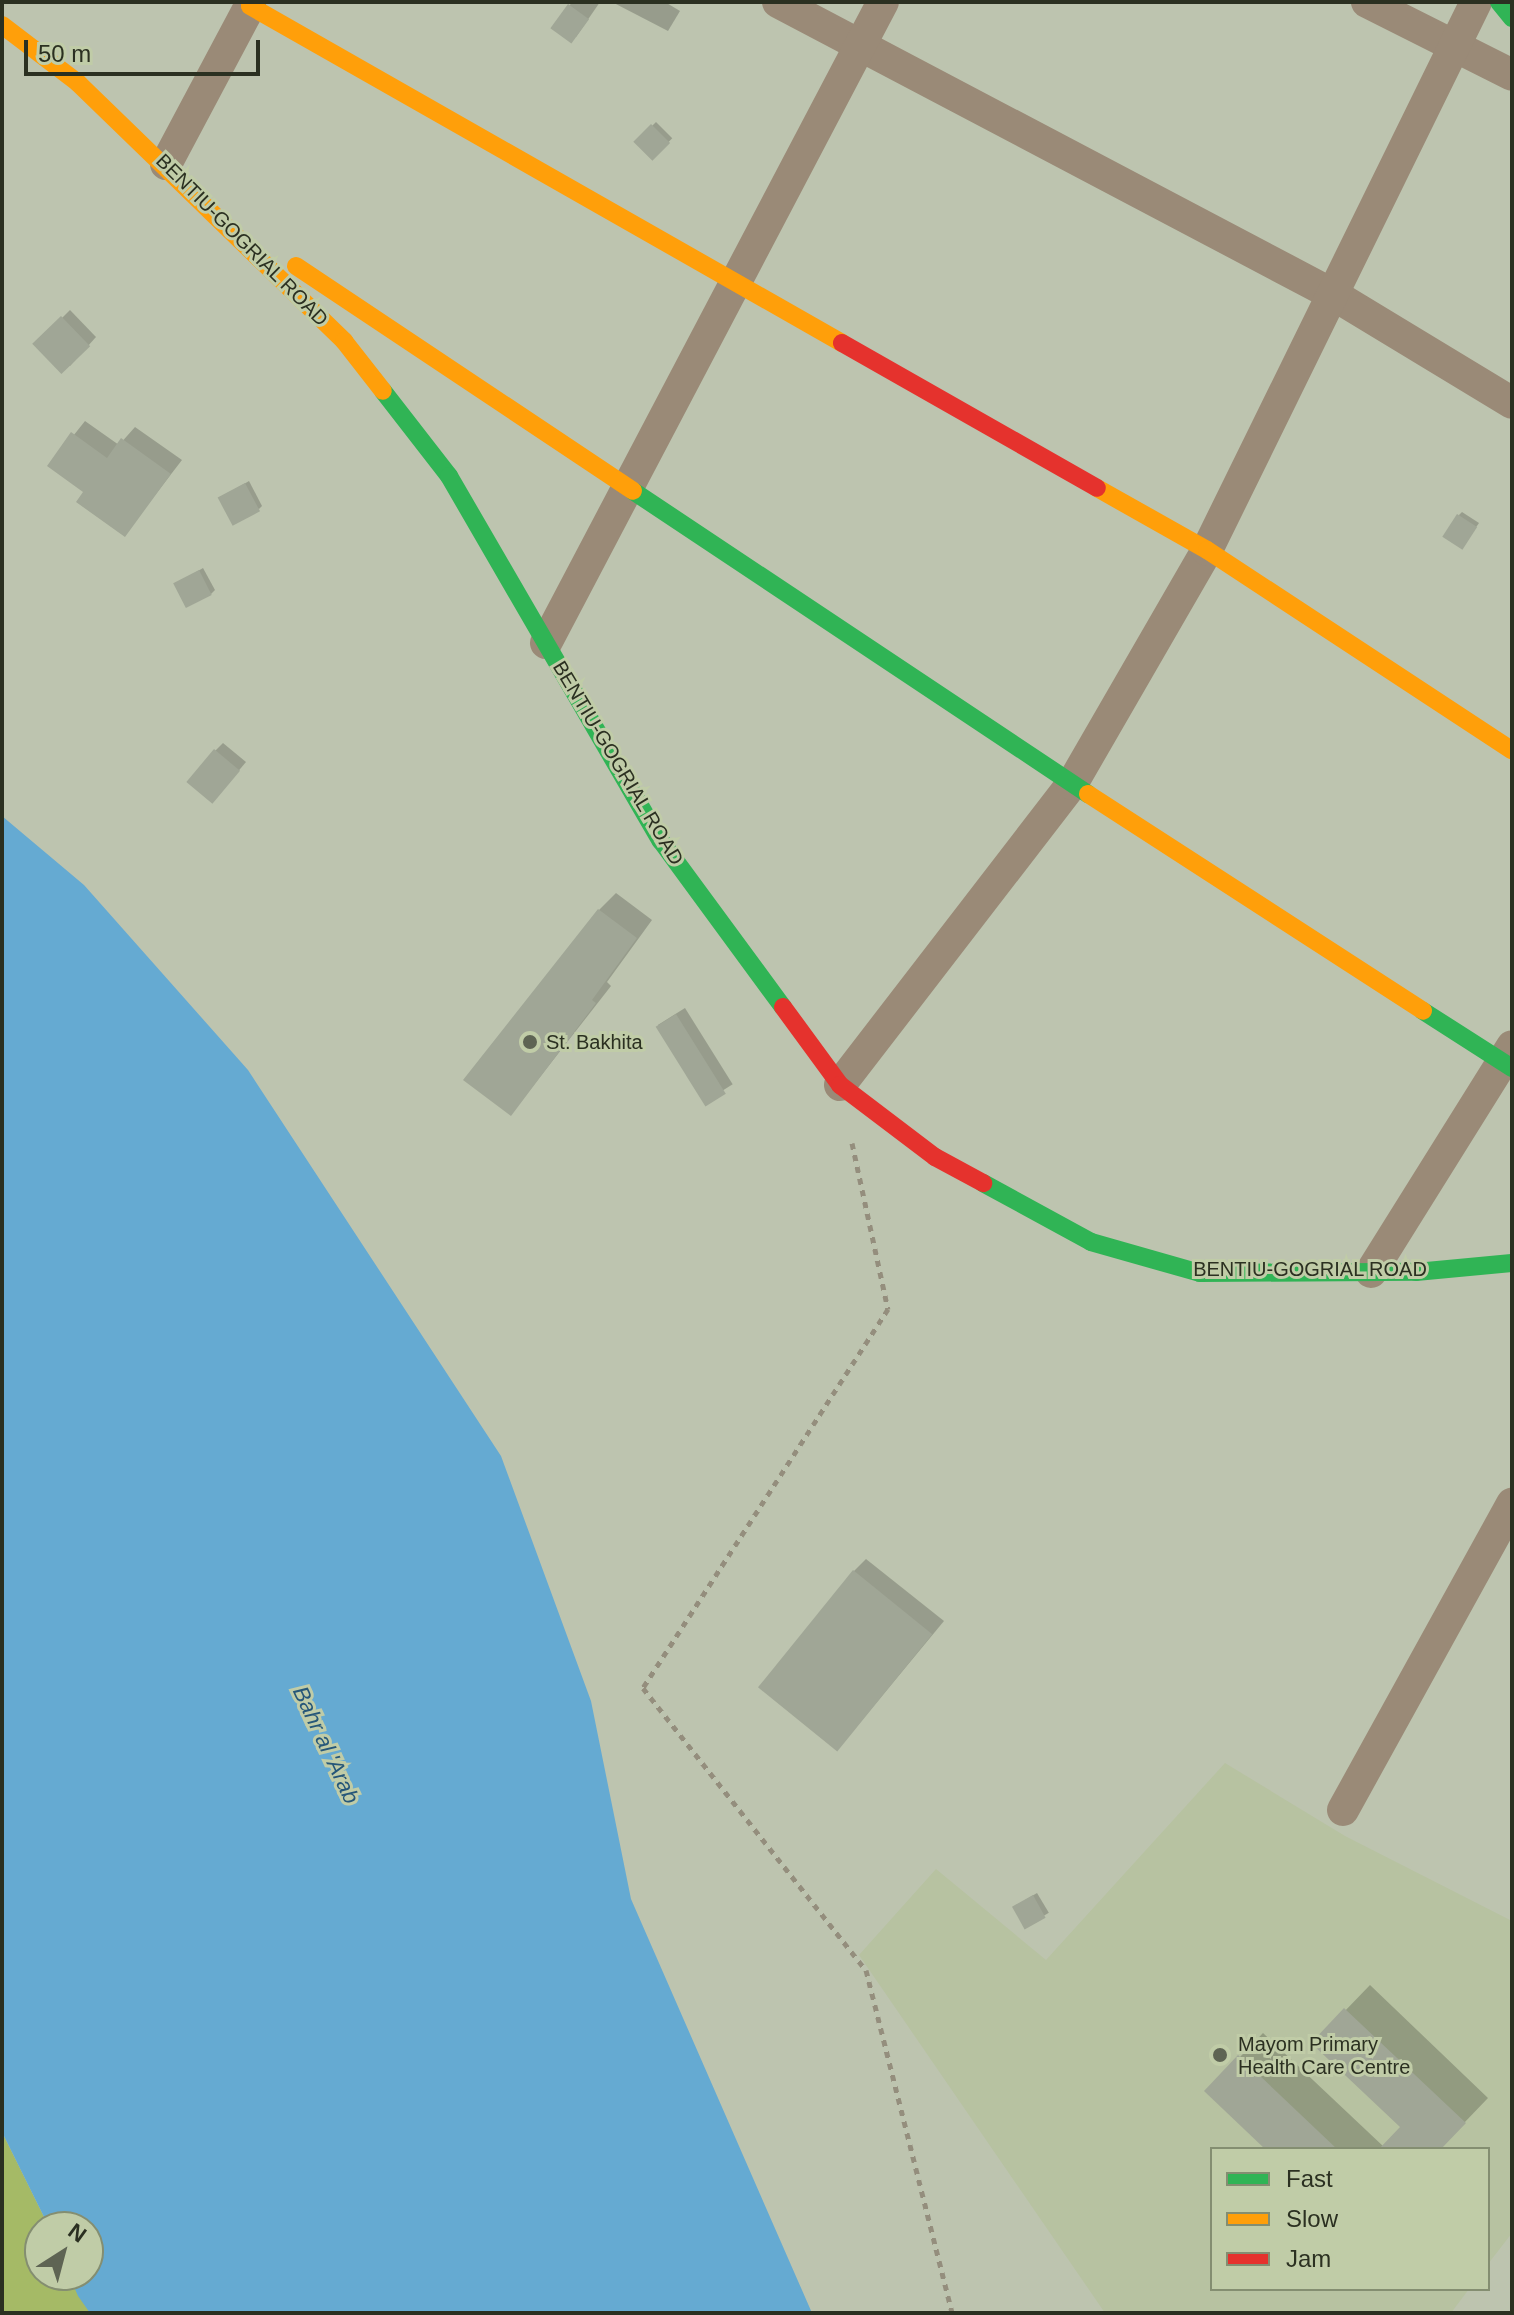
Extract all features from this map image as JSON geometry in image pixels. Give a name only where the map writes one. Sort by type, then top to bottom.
[{"type":"street","points":[[778,2],[1334,295],[1512,403]]},
{"type":"street","points":[[546,643],[883,2]]},
{"type":"street","points":[[1367,2],[1512,75]]},
{"type":"street","points":[[840,1085],[1072,784],[1207,550],[1476,2]]},
{"type":"street","points":[[1499,2],[1512,18]]},
{"type":"street","points":[[166,164],[251,4],[1207,550],[1512,750]]},
{"type":"street","name":"BENTIU-GOGRIAL ROAD","points":[[2,25],[78,83],[166,164],[344,341],[449,476],[661,841],[840,1085],[935,1157],[1091,1242],[1200,1273],[1371,1272],[1512,1263]]},
{"type":"street","points":[[220,216],[1072,784],[1509,1059],[1371,1272]]},
{"type":"street","points":[[1343,1810],[1512,1504]]},
{"type":"path","points":[[840,1085],[888,1309],[643,1688],[866,1970],[952,2313]]},
{"type":"shaded area","name":"Mayom Primary Health Care Centre","points":[[1225,1763],[1345,1836],[1512,1921],[1512,2233],[1490,2261],[1490,2147],[1210,2147],[1210,2291],[1468,2291],[1451,2313],[1105,2313],[859,1955],[936,1869],[1046,1960]]},
{"type":"green space","points":[[2,2132],[41,2211],[24,2211],[24,2291],[78,2291],[90,2313],[2,2313]]},
{"type":"water","name":"Bahr al 'Arab","points":[[2,816],[84,885],[248,1070],[501,1456],[591,1701],[631,1899],[812,2313],[90,2313],[76,2291],[104,2291],[104,2211],[41,2211],[2,2132]]},
{"type":"building","points":[[568,4],[589,19],[571,44],[550,28]]},
{"type":"building","points":[[651,124],[670,143],[652,161],[633,142]]},
{"type":"building","points":[[61,316],[90,346],[61,374],[32,344]]},
{"type":"building","points":[[71,432],[107,458],[121,438],[171,474],[125,537],[76,502],[83,492],[47,466]]},
{"type":"building","points":[[245,483],[260,511],[233,526],[218,498]]},
{"type":"building","points":[[1457,514],[1477,527],[1462,550],[1442,537]]},
{"type":"building","points":[[199,570],[212,595],[186,608],[173,583]]},
{"type":"building","points":[[214,749],[240,771],[212,804],[186,782]]},
{"type":"building","name":"St. Bakhita","points":[[598,909],[637,938],[592,1000],[596,1003],[511,1116],[463,1080]]},
{"type":"building","points":[[676,1014],[726,1094],[705,1106],[656,1027]]},
{"type":"building","points":[[853,1570],[932,1634],[837,1752],[758,1687]]},
{"type":"building","points":[[1033,1895],[1046,1918],[1025,1929],[1012,1907]]},
{"type":"building","points":[[1344,2008],[1466,2123],[1443,2147],[1381,2147],[1400,2127],[1311,2043]]},
{"type":"building","points":[[1238,2055],[1335,2147],[1263,2147],[1204,2091]]},
{"type":"traffic: fast","points":[[1499,2],[1512,18]]},
{"type":"traffic: fast","points":[[383,391],[449,476],[661,841],[783,1007]]},
{"type":"traffic: fast","points":[[633,491],[1088,794]]},
{"type":"traffic: fast","points":[[1423,1011],[1512,1068]]},
{"type":"traffic: fast","points":[[983,1183],[1091,1242],[1200,1273],[1416,1272],[1512,1263]]},
{"type":"traffic: slow","points":[[252,2],[250,6],[842,343]]},
{"type":"traffic: slow","points":[[2,25],[78,83],[344,341],[383,391]]},
{"type":"traffic: slow","points":[[296,266],[633,491]]},
{"type":"traffic: slow","points":[[1097,488],[1207,550],[1512,750]]},
{"type":"traffic: slow","points":[[1088,794],[1423,1011]]},
{"type":"traffic: jam","points":[[842,343],[1097,488]]},
{"type":"traffic: jam","points":[[783,1007],[840,1085],[935,1157],[983,1183]]},
{"type":"place","name":"St. Bakhita","points":[[530,1042]]},
{"type":"place","name":"Mayom Primary Health Care Centre","points":[[1220,2055]]}]
